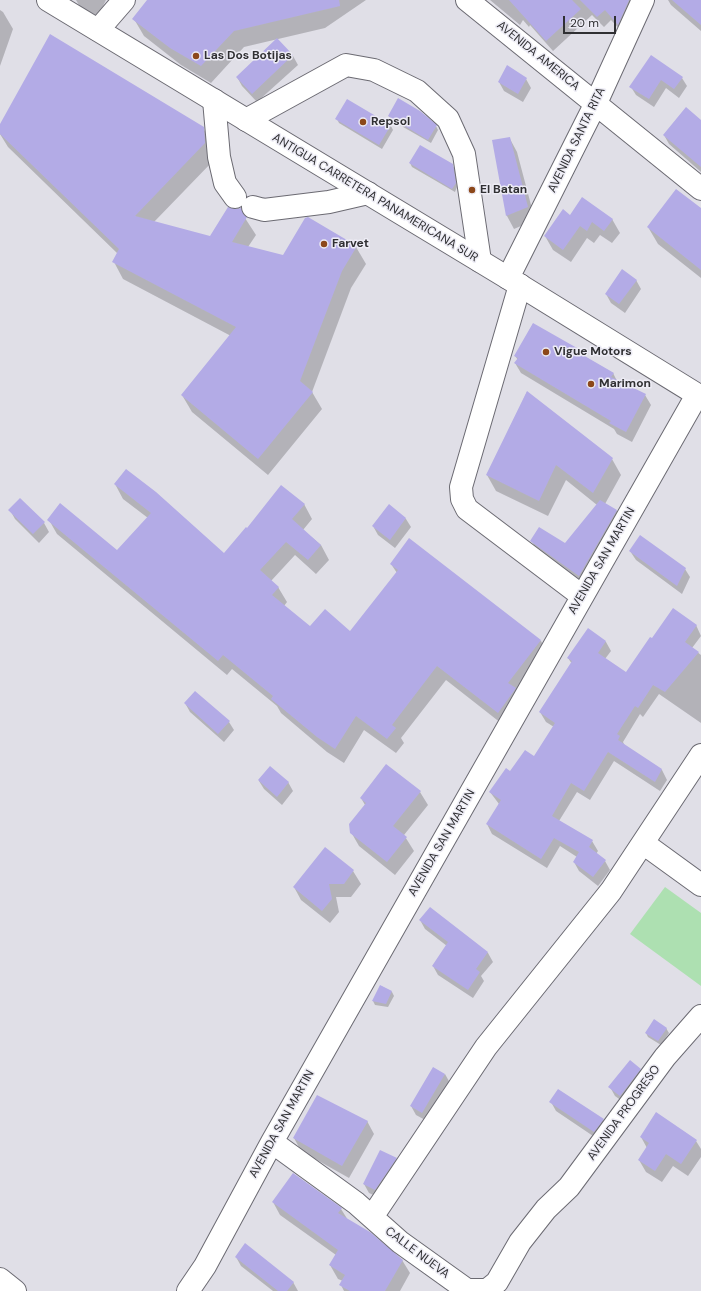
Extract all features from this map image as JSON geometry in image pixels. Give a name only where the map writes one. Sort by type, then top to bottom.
[{"type":"main road","name":"ANTIGUA CARRETERA PANAMERICANA SUR","points":[[48,0],[480,261],[699,396]]},
{"type":"main road","points":[[98,30],[124,0]]},
{"type":"main road","name":"AVENIDA AMERICA","points":[[467,0],[701,189]]},
{"type":"main road","name":"AVENIDA SANTA RITA","points":[[582,596],[467,509],[462,499],[461,487],[514,282],[643,0]]},
{"type":"main road","points":[[246,120],[346,65],[374,70],[416,91],[448,119],[464,154],[480,261]]},
{"type":"main road","points":[[214,100],[218,157],[225,183],[244,202],[264,210],[330,202],[368,193]]},
{"type":"main road","name":"AVENIDA SAN MARTIN","points":[[188,1291],[205,1266],[272,1142],[582,596],[699,396]]},
{"type":"main road","points":[[372,1217],[486,1047],[611,891],[701,755]]},
{"type":"main road","points":[[643,843],[701,885]]},
{"type":"main road","name":"AVENIDA PROGRESO","points":[[546,1209],[569,1187],[665,1057],[701,1016]]},
{"type":"main road","name":"CALLE NUEVA","points":[[272,1142],[356,1203],[400,1242],[467,1290],[487,1290],[497,1282],[520,1242],[546,1209]]},
{"type":"main road","points":[[0,1279],[15,1291]]},
{"type":"green space","points":[[665,887],[701,913],[701,986],[630,934]]},
{"type":"building","points":[[147,0],[339,0],[340,6],[234,31],[201,66],[170,48],[132,19]]},
{"type":"building","points":[[509,0],[572,0],[581,9],[546,41]]},
{"type":"building","points":[[580,0],[629,0],[618,25],[605,10],[597,17]]},
{"type":"building","points":[[672,0],[701,0],[701,25]]},
{"type":"building","points":[[50,34],[204,127],[205,143],[135,216],[210,236],[228,207],[236,209],[241,208],[244,215],[247,217],[232,242],[283,255],[305,218],[308,217],[357,246],[342,271],[300,381],[313,392],[258,459],[181,395],[236,327],[112,262],[119,249],[0,134],[0,124]]},
{"type":"building","points":[[277,38],[293,55],[252,94],[236,77]]},
{"type":"building","points":[[651,55],[683,77],[674,89],[661,80],[649,99],[629,87]]},
{"type":"building","points":[[507,65],[527,78],[518,94],[498,82]]},
{"type":"building","name":"Repsol","points":[[398,98],[420,111],[437,125],[428,140],[388,116]]},
{"type":"building","name":"Repsol","points":[[347,99],[391,125],[379,145],[335,119]]},
{"type":"building","points":[[686,107],[701,120],[701,167],[663,135]]},
{"type":"building","points":[[510,137],[528,207],[506,216],[492,140]]},
{"type":"building","name":"Repsol","points":[[420,145],[453,164],[456,183],[452,189],[409,163]]},
{"type":"building","points":[[676,189],[701,208],[701,270],[647,227]]},
{"type":"building","points":[[582,197],[613,219],[604,231],[592,222],[587,231],[580,226],[563,250],[544,236],[563,209],[570,215]]},
{"type":"building","points":[[622,269],[637,280],[619,304],[605,294]]},
{"type":"building","points":[[533,323],[577,348],[576,351],[614,373],[611,377],[646,394],[626,432],[609,423],[611,421],[514,363],[518,358],[514,356]]},
{"type":"building","points":[[527,391],[613,458],[593,493],[556,465],[539,501],[486,475]]},
{"type":"building","points":[[126,469],[156,492],[224,553],[246,527],[247,528],[281,485],[305,504],[292,519],[321,545],[308,560],[286,542],[260,570],[279,587],[272,595],[310,626],[325,609],[350,631],[398,570],[390,564],[409,538],[541,640],[508,683],[516,688],[498,713],[437,666],[392,725],[396,728],[387,739],[356,716],[335,749],[317,737],[271,699],[273,696],[223,655],[218,661],[47,520],[60,503],[117,550],[151,513],[114,484]]},
{"type":"building","points":[[20,498],[45,522],[33,534],[8,510]]},
{"type":"building","points":[[600,500],[617,510],[579,576],[530,541],[539,527],[565,543]]},
{"type":"building","points":[[389,504],[406,518],[390,540],[372,526]]},
{"type":"building","points":[[640,535],[686,568],[677,586],[629,551]]},
{"type":"building","points":[[673,608],[697,625],[685,642],[699,652],[665,692],[653,685],[638,708],[635,706],[617,734],[620,736],[618,740],[662,769],[655,782],[608,752],[584,791],[571,783],[552,816],[593,840],[589,847],[606,860],[593,877],[573,862],[579,852],[554,838],[541,859],[486,824],[501,800],[489,792],[506,768],[510,771],[525,750],[534,756],[555,723],[539,712],[572,661],[567,658],[588,628],[606,641],[598,653],[626,672],[650,637],[652,638]]},
{"type":"building","points":[[195,691],[230,721],[218,734],[184,703]]},
{"type":"building","points":[[386,764],[421,791],[393,826],[407,837],[387,862],[350,833],[349,824],[366,803],[360,798]]},
{"type":"building","points":[[270,766],[289,782],[277,797],[258,780]]},
{"type":"building","points":[[325,847],[354,870],[344,884],[329,884],[332,899],[322,911],[293,887]]},
{"type":"building","points":[[430,907],[488,952],[476,969],[480,972],[468,990],[432,966],[448,942],[419,920]]},
{"type":"building","points":[[380,985],[392,991],[386,1004],[372,1001]]},
{"type":"building","points":[[654,1019],[667,1028],[658,1041],[645,1033]]},
{"type":"building","points":[[630,1060],[641,1069],[620,1096],[608,1087]]},
{"type":"building","points":[[433,1067],[445,1074],[422,1113],[410,1106]]},
{"type":"building","points":[[558,1089],[604,1119],[594,1132],[549,1102]]},
{"type":"building","points":[[317,1095],[368,1121],[342,1166],[293,1138]]},
{"type":"building","points":[[656,1112],[697,1140],[681,1164],[666,1154],[655,1171],[638,1160],[649,1143],[640,1137]]},
{"type":"building","points":[[380,1150],[397,1158],[375,1190],[363,1184]]},
{"type":"building","points":[[293,1173],[342,1208],[338,1213],[370,1232],[403,1260],[385,1291],[350,1291],[339,1285],[345,1275],[329,1265],[338,1250],[272,1202]]},
{"type":"building","points":[[245,1243],[294,1282],[287,1291],[278,1291],[235,1257]]},
{"type":"place","name":"Las Dos Botijas","points":[[196,56]]},
{"type":"place","name":"Repsol","points":[[363,122]]},
{"type":"place","name":"El Batan","points":[[472,190]]},
{"type":"place","name":"Farvet","points":[[324,244]]},
{"type":"place","name":"Vigue Motors","points":[[546,352]]},
{"type":"place","name":"Marimon","points":[[591,384]]}]
